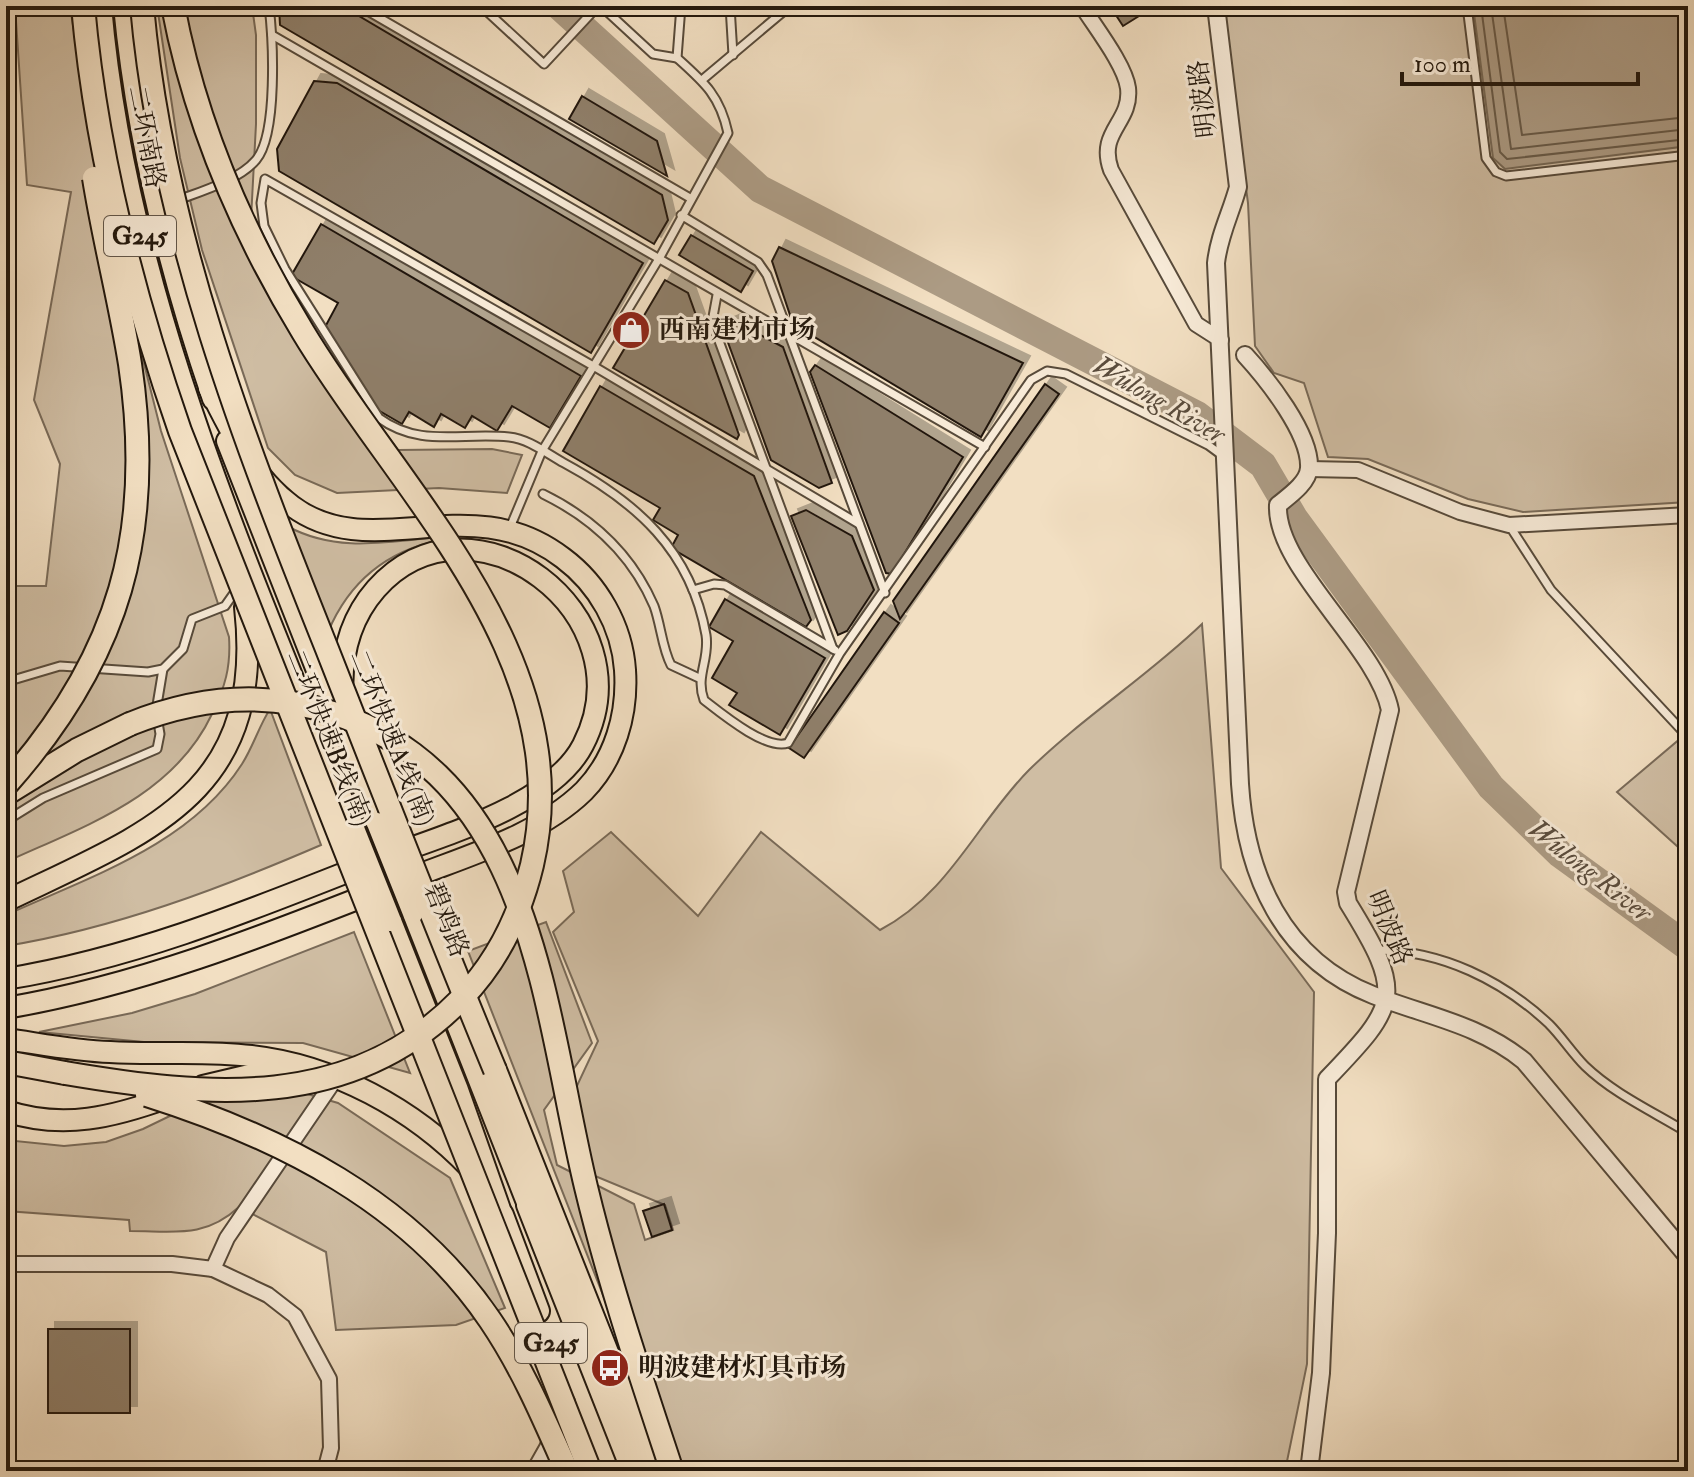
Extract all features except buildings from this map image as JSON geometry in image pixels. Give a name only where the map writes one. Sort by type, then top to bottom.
[{"type":"highway","points":[[6,785],[50,729],[95,655],[121,592],[135,526],[138,479],[135,410],[93,171],[84,83],[82,6]]},
{"type":"highway","name":"二环快速B线(南)","points":[[82,6],[92,88],[117,218],[170,401],[255,629],[590,1471]]},
{"type":"highway","name":"二环快速A线(南)","points":[[142,6],[152,94],[174,204],[205,317],[244,437],[654,1471]]},
{"type":"highway","points":[[6,1062],[168,1088],[260,1091],[325,1079],[388,1054],[448,1012],[497,953],[528,881],[538,827],[538,768],[534,738],[505,647],[454,551],[320,360],[275,284],[214,150],[188,69],[173,6]]},
{"type":"highway","points":[[6,794],[77,750],[130,724],[181,706],[230,699],[296,704],[346,717],[394,741],[439,777],[484,832],[522,911],[543,985],[596,1227],[672,1471]]},
{"type":"highway","points":[[65,1073],[154,1097],[237,1128],[335,1176],[389,1212],[437,1254],[490,1321],[529,1389],[567,1471]]},
{"type":"highway","name":"碧鸡路","points":[[528,1205],[633,1471]]},
{"type":"highway","name":"碧鸡路","points":[[502,1215],[601,1471]]},
{"type":"main road","name":"二环南路","points":[[101,6],[109,86],[134,214],[166,329],[209,459]]},
{"type":"main road","name":"二环南路","points":[[124,6],[140,125],[157,208],[209,388]]},
{"type":"main road","points":[[6,1008],[114,985],[230,949],[496,843],[556,813],[581,794],[601,770],[621,724],[626,685],[622,648],[610,613],[577,570],[549,548],[509,530],[466,524],[360,530],[310,517],[277,493],[260,475],[226,423],[209,388]]},
{"type":"main road","name":"碧鸡路","points":[[209,388],[528,1205]]},
{"type":"main road","points":[[6,901],[159,824],[205,781],[221,758],[242,707],[248,653],[242,582],[209,459]]},
{"type":"main road","name":"碧鸡路","points":[[209,459],[458,1090],[502,1215]]},
{"type":"main road","points":[[6,979],[107,958],[220,923],[476,821],[541,789],[577,754],[589,731],[597,693],[597,669],[591,640],[577,613],[558,590],[534,572],[508,559],[464,552],[417,561],[381,584],[351,629],[343,667],[347,735],[362,785]]},
{"type":"main road","points":[[6,1039],[98,1052],[251,1056],[331,1076],[394,1108],[443,1142],[483,1184],[502,1215]]},
{"type":"main road","points":[[6,1111],[48,1121],[85,1120],[237,1077],[280,1071],[331,1076]]},
{"type":"street","points":[[1082,6],[1128,85],[1128,102],[1108,137],[1105,153],[1111,170],[1196,324],[1221,340],[1240,784],[1245,840],[1253,867],[1281,921],[1303,948],[1336,976],[1386,999],[1472,1027],[1500,1041],[1524,1061],[1688,1257]]},
{"type":"street","name":"明波路","points":[[1216,6],[1238,187],[1230,215],[1218,237],[1221,340]]},
{"type":"street","points":[[1245,355],[1268,379],[1305,444],[1306,476],[1358,470],[1460,512],[1509,525],[1688,515]]},
{"type":"street","name":"明波路","points":[[1306,476],[1278,505],[1282,531],[1317,592],[1385,686],[1390,710],[1346,892],[1348,903],[1375,950],[1385,976],[1386,999],[1373,1030],[1327,1079],[1327,1233],[1322,1358],[1309,1471]]},
{"type":"street","points":[[213,1269],[227,1238],[331,1076]]},
{"type":"street","points":[[6,1264],[172,1264],[213,1269],[241,1280],[295,1316],[329,1379],[331,1448],[325,1471]]},
{"type":"street","points":[[535,1471],[548,1448],[570,1393]]},
{"type":"lane","points":[[134,214],[202,191],[243,171],[257,160],[269,116],[272,35],[269,6]]},
{"type":"lane","points":[[359,6],[690,198]]},
{"type":"lane","points":[[481,6],[544,64],[599,6],[653,54],[677,58],[702,80],[723,107],[728,133],[660,257],[542,451],[509,530]]},
{"type":"lane","points":[[677,58],[681,6]]},
{"type":"lane","points":[[730,6],[733,55]]},
{"type":"lane","points":[[702,80],[790,6]]},
{"type":"lane","points":[[1467,6],[1486,158],[1496,172],[1506,176],[1688,155]]},
{"type":"lane","points":[[272,35],[660,257],[717,295],[786,331],[985,447]]},
{"type":"lane","points":[[859,524],[595,367],[265,179],[261,203],[264,226],[279,258],[379,418],[398,432],[414,436],[516,437],[618,495],[641,515],[685,568],[707,638],[707,655],[699,678],[704,700],[767,742],[779,746],[788,743],[836,651],[885,593],[1031,380],[1047,371],[1066,374],[1225,455]]},
{"type":"lane","points":[[681,215],[758,262],[767,275],[885,593]]},
{"type":"lane","points":[[717,295],[712,322],[764,468],[836,651]]},
{"type":"lane","points":[[543,494],[577,513],[621,552],[653,605],[671,665],[699,678]]},
{"type":"lane","points":[[1509,525],[1551,590],[1688,737]]},
{"type":"lane","points":[[6,682],[60,666],[148,672],[163,669],[183,649],[192,619],[225,606],[242,582]]},
{"type":"lane","points":[[693,590],[714,584],[725,585],[836,651]]},
{"type":"lane","points":[[6,821],[43,798],[157,749],[160,734],[156,711],[163,669]]},
{"type":"lane","points":[[1375,950],[1402,950],[1463,966],[1504,990],[1551,1026],[1584,1066],[1605,1082],[1688,1133]]},
{"type":"shaded area","points":[[15,6],[70,6],[96,173],[161,431],[229,637],[229,658],[224,686],[212,714],[195,743],[174,767],[124,806],[6,862],[6,586],[46,586],[60,464],[34,400],[71,192],[27,185]]},
{"type":"shaded area","points":[[157,6],[252,6],[256,35],[256,124],[251,219],[335,364],[398,450],[492,449],[522,455],[507,493],[439,488],[337,493],[295,475],[268,448],[202,250],[180,158]]},
{"type":"shaded area","points":[[1222,6],[1688,6],[1688,502],[1523,512],[1468,499],[1368,459],[1328,457],[1304,383],[1274,373],[1255,346],[1248,203]]},
{"type":"shaded area","points":[[287,526],[324,540],[343,543],[440,537],[440,540],[403,552],[372,571],[347,598],[328,632]]},
{"type":"shaded area","points":[[1202,624],[1221,868],[1314,992],[1307,1364],[1285,1471],[672,1471],[468,951],[546,922],[592,1043],[544,1110],[557,1165],[634,1204],[645,1240],[673,1230],[665,1205],[595,1176],[575,1090],[598,1041],[553,932],[574,912],[563,871],[611,832],[698,916],[761,832],[880,930],[904,915],[944,877],[1029,770]]},
{"type":"shaded area","points":[[270,709],[321,845],[244,877],[127,918],[6,946],[6,915],[136,856],[195,816],[220,792],[242,764]]},
{"type":"shaded area","points":[[1681,738],[1688,746],[1688,856],[1617,792]]},
{"type":"shaded area","points":[[354,932],[410,1073],[303,1043],[144,1042],[39,1032],[132,1013],[195,994]]},
{"type":"shaded area","points":[[297,1091],[338,1103],[450,1178],[505,1308],[456,1325],[336,1330],[326,1252],[239,1207],[201,1229],[175,1232],[130,1231],[129,1220],[6,1211],[6,1140],[64,1146],[106,1142],[143,1129],[209,1097]]},
{"type":"water","points":[[1473,6],[1688,6],[1688,146],[1505,169],[1493,158]]},
{"type":"waterway","name":"Wulong River","points":[[559,6],[760,189],[1197,415],[1263,465],[1294,518],[1491,787],[1560,854],[1688,947]]},
{"type":"place","name":"西南建材市场","points":[[631,330]]},
{"type":"place","name":"明波建材灯具市场","points":[[610,1368]]}]
